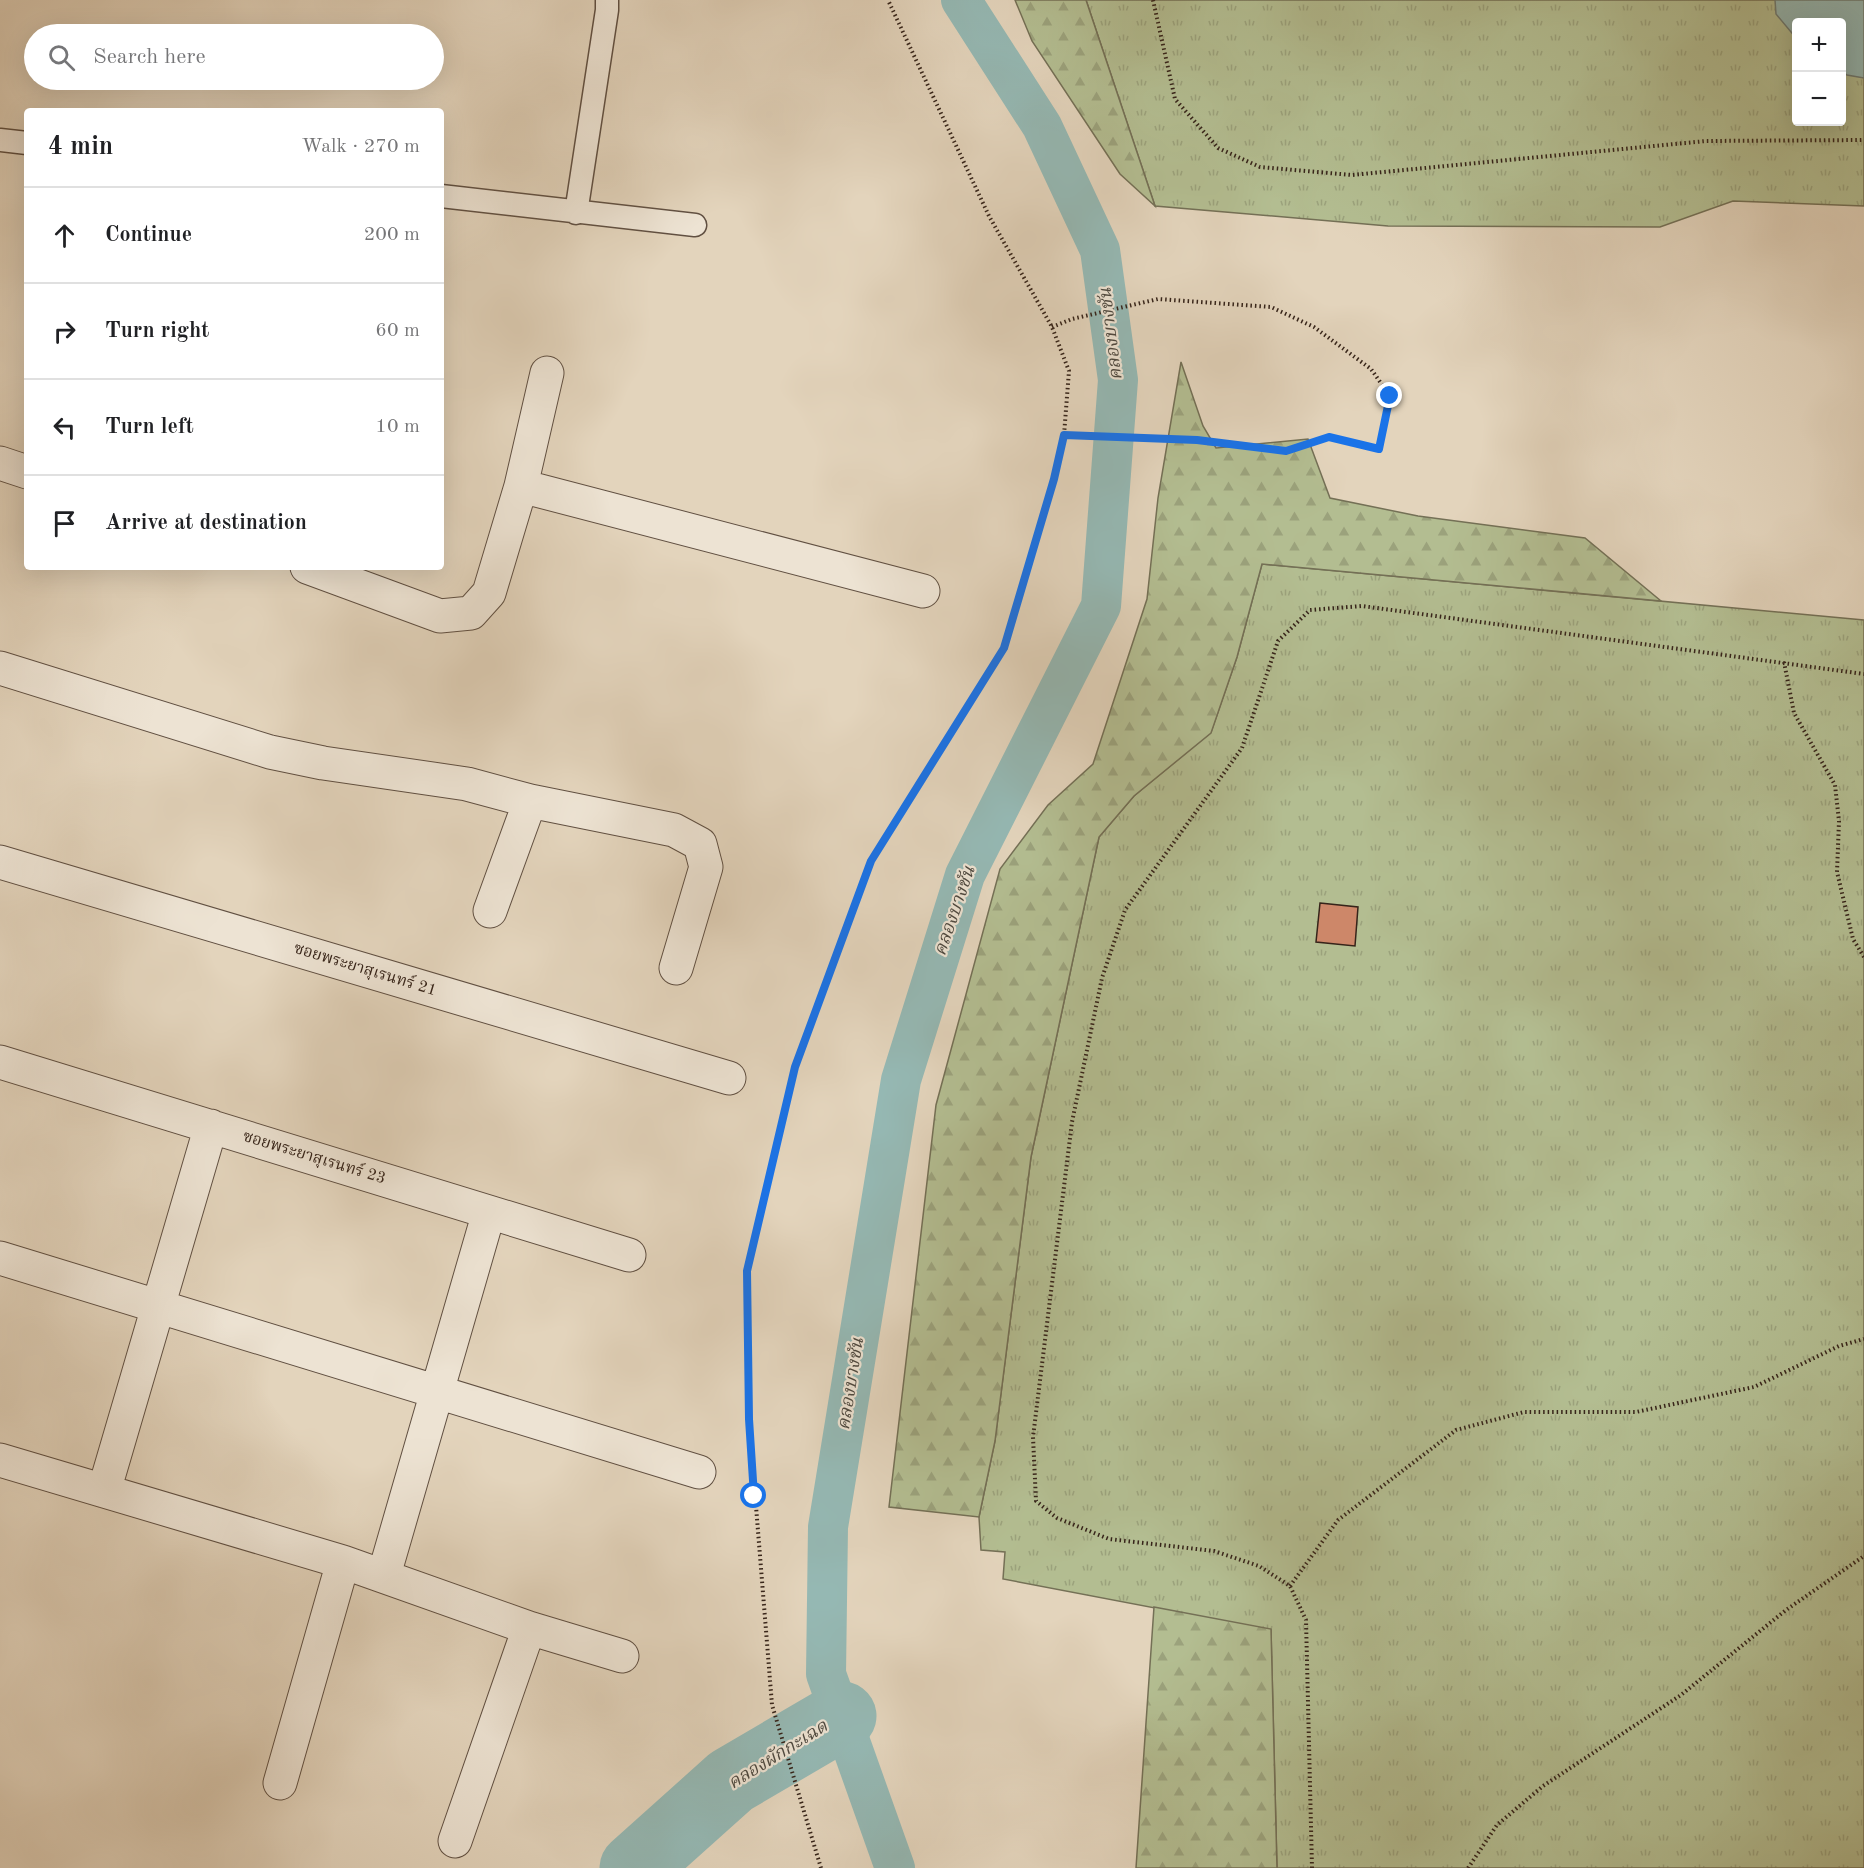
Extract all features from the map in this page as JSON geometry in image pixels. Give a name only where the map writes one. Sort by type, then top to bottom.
[{"type":"street","points":[[315,570],[440,616],[471,613],[489,593],[521,486],[547,374]]},
{"type":"street","points":[[0,463],[24,471]]},
{"type":"street","points":[[521,486],[923,591]]},
{"type":"street","points":[[0,668],[270,752],[323,763],[467,784],[530,801],[674,830],[700,844],[706,867],[676,968]]},
{"type":"street","points":[[490,911],[530,801]]},
{"type":"street","name":"ซอยพระยาสุเรนทร์ 21","points":[[0,862],[729,1078]]},
{"type":"street","name":"ซอยพระยาสุเรนทร์ 23","points":[[0,1062],[629,1255]]},
{"type":"street","points":[[104,1491],[211,1126]]},
{"type":"street","points":[[384,1575],[489,1212]]},
{"type":"street","points":[[0,1258],[699,1472]]},
{"type":"street","points":[[0,1460],[343,1562],[529,1628],[622,1656]]},
{"type":"street","points":[[280,1783],[343,1562]]},
{"type":"street","points":[[455,1841],[529,1628]]},
{"type":"lane","points":[[576,213],[608,10],[607,0]]},
{"type":"lane","points":[[0,140],[24,143]]},
{"type":"lane","points":[[444,196],[695,225]]},
{"type":"path","points":[[821,1868],[798,1784],[772,1705],[749,1419],[747,1271],[795,1067],[871,861],[1004,648],[1065,435],[1069,371],[1052,327],[989,216],[888,0]]},
{"type":"path","points":[[1153,0],[1176,99],[1218,148],[1260,167],[1352,175],[1706,141],[1864,140]]},
{"type":"path","points":[[1052,327],[1072,319],[1158,299],[1271,307],[1314,327],[1362,362],[1371,369],[1390,396],[1379,449],[1329,437],[1286,451],[1197,440],[1065,435]]},
{"type":"path","points":[[1312,1868],[1306,1620],[1290,1586],[1259,1566],[1214,1551],[1109,1539],[1057,1518],[1036,1501],[1033,1437],[1072,1122],[1102,978],[1125,910],[1242,748],[1278,640],[1310,610],[1362,606],[1864,674]]},
{"type":"path","points":[[1784,662],[1794,713],[1835,785],[1839,821],[1837,872],[1853,939],[1864,957]]},
{"type":"path","points":[[1290,1586],[1338,1520],[1456,1430],[1524,1412],[1636,1412],[1754,1387],[1839,1346],[1864,1339]]},
{"type":"path","points":[[1468,1868],[1497,1825],[1543,1786],[1681,1695],[1786,1610],[1864,1556]]},
{"type":"green space","points":[[1015,0],[1086,0],[1155,206],[1120,174],[1032,41]]},
{"type":"green space","points":[[1086,0],[1864,0],[1864,206],[1733,201],[1660,227],[1388,226],[1155,206]]},
{"type":"green space","points":[[1181,362],[1203,426],[1216,448],[1308,439],[1330,498],[1418,516],[1585,538],[1661,601],[1262,564],[1237,657],[1211,733],[1134,796],[1099,837],[1031,1157],[995,1441],[979,1517],[889,1507],[936,1105],[1000,869],[1048,805],[1093,764],[1147,599],[1158,498]]},
{"type":"green space","points":[[1262,564],[1864,620],[1864,1868],[1277,1868],[1271,1630],[1003,1579],[1005,1552],[981,1550],[979,1517],[995,1441],[1031,1157],[1099,837],[1134,796],[1211,732],[1237,657]]},
{"type":"green space","points":[[1154,1607],[1271,1629],[1277,1868],[1136,1868]]},
{"type":"water","points":[[1775,0],[1864,0],[1864,78],[1846,74],[1846,18],[1792,18],[1792,33],[1776,14]]},
{"type":"building","points":[[1320,903],[1358,907],[1355,946],[1316,942]]},
{"type":"waterway","name":"คลองบางชัน","points":[[895,1868],[826,1674],[828,1527],[901,1080],[965,875],[1101,606],[1118,380],[1100,250],[1042,126],[961,0]]},
{"type":"waterway","name":"คลองผักกะเฉด","points":[[634,1868],[731,1781],[842,1716]]},
{"type":"route","points":[[754,1496],[749,1419],[747,1271],[795,1067],[871,861],[1004,648],[1054,479],[1064,435],[1197,440],[1286,451],[1329,437],[1379,449],[1390,396]]}]
